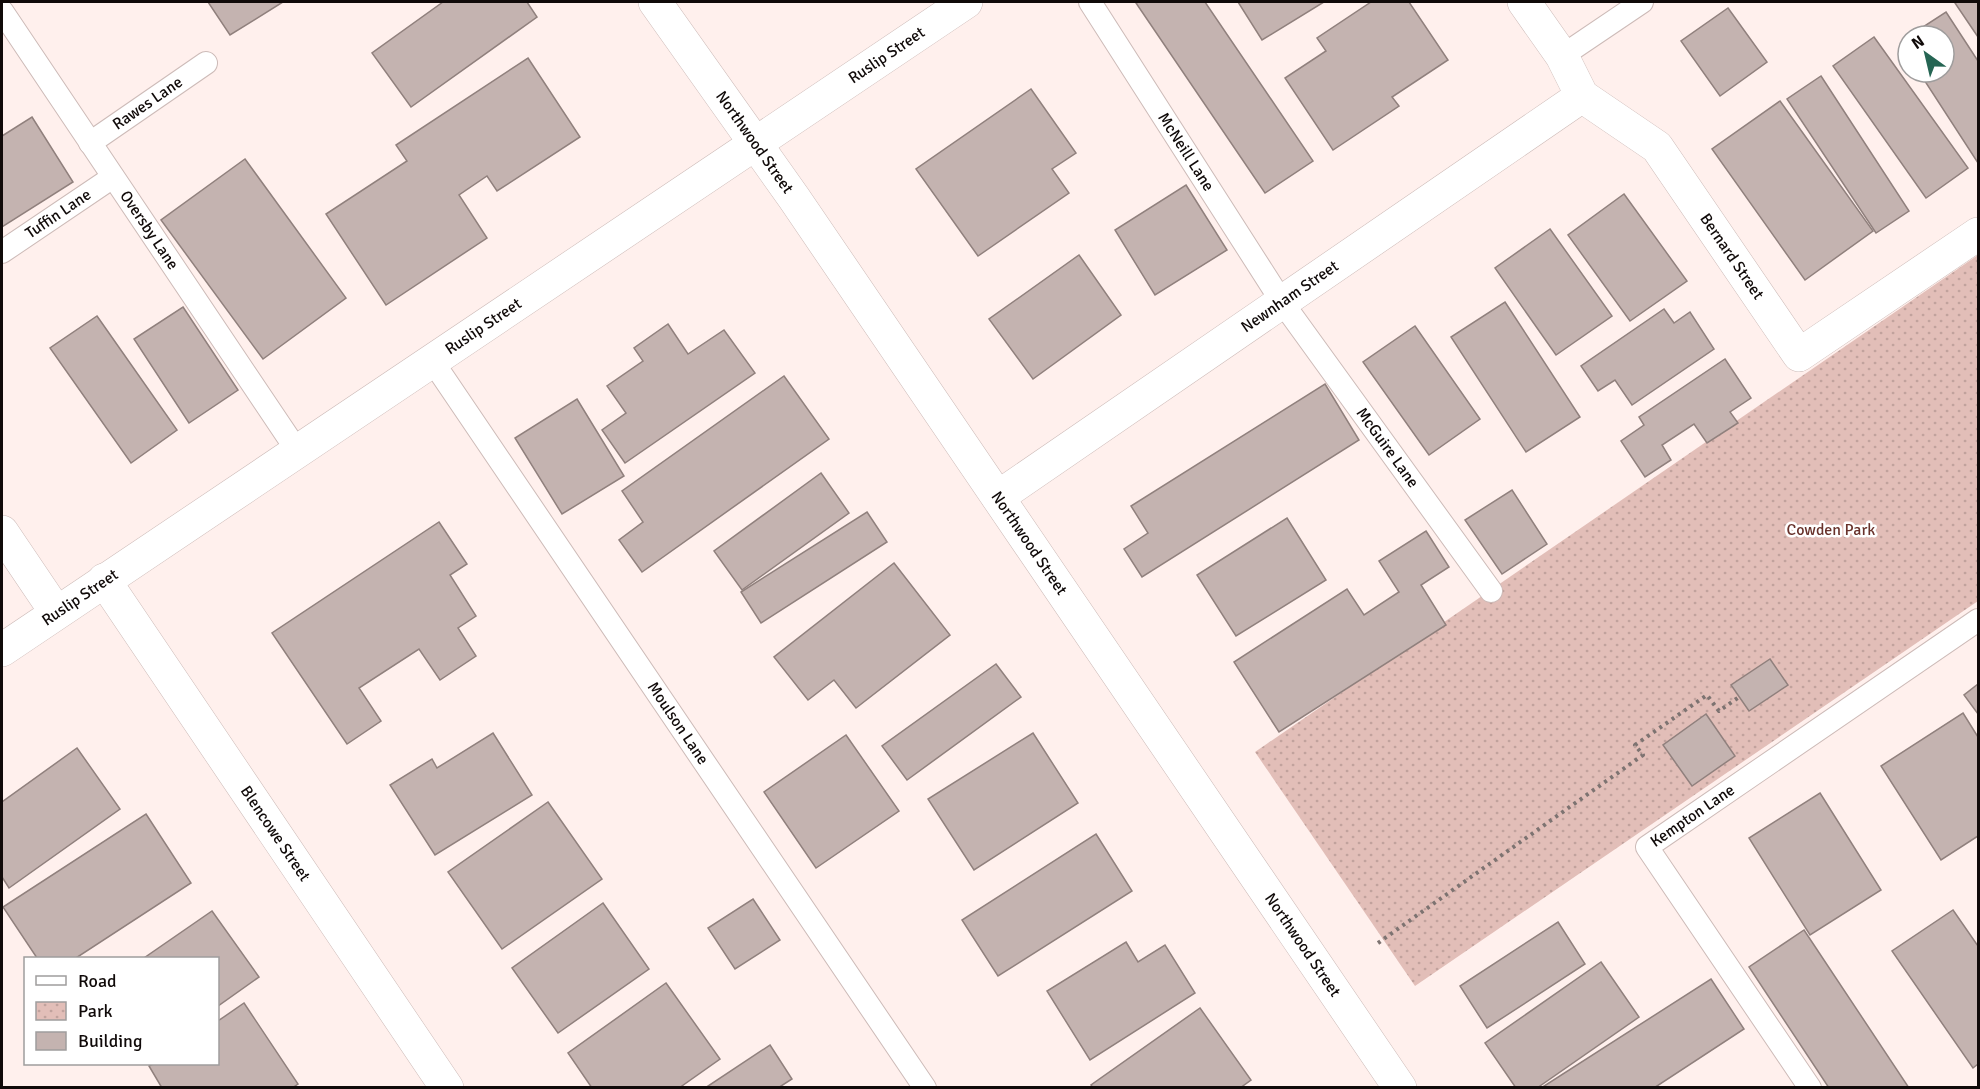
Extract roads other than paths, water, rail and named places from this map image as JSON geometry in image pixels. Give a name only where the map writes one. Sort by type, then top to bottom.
[{"type":"street","name":"Northwood Street","points":[[655,2],[998,497],[1400,1088]]},
{"type":"street","name":"Ruslip Street","points":[[2,650],[296,449],[756,145],[966,2]]},
{"type":"street","name":"Bernard Street","points":[[1524,2],[1562,56],[1582,96],[1657,147],[1799,355],[1978,234]]},
{"type":"street","name":"Newnham Street","points":[[998,497],[1582,96]]},
{"type":"street","points":[[2,532],[56,612]]},
{"type":"street","name":"Blencowe Street","points":[[104,580],[447,1088]]},
{"type":"lane","name":"McNeill Lane","points":[[1090,2],[1282,302]]},
{"type":"lane","points":[[1562,56],[1642,2]]},
{"type":"lane","name":"Oversby Lane","points":[[2,11],[296,449]]},
{"type":"lane","name":"Rawes Lane","points":[[90,143],[206,63]]},
{"type":"lane","name":"Tuffin Lane","points":[[2,252],[113,177]]},
{"type":"lane","name":"McGuire Lane","points":[[1282,302],[1491,591]]},
{"type":"lane","name":"Moulson Lane","points":[[431,359],[926,1088]]},
{"type":"lane","name":"Kempton Lane","points":[[1810,1088],[1647,847],[1978,620]]},
{"type":"park label","name":"Cowden Park","points":[[1831,530]]}]
